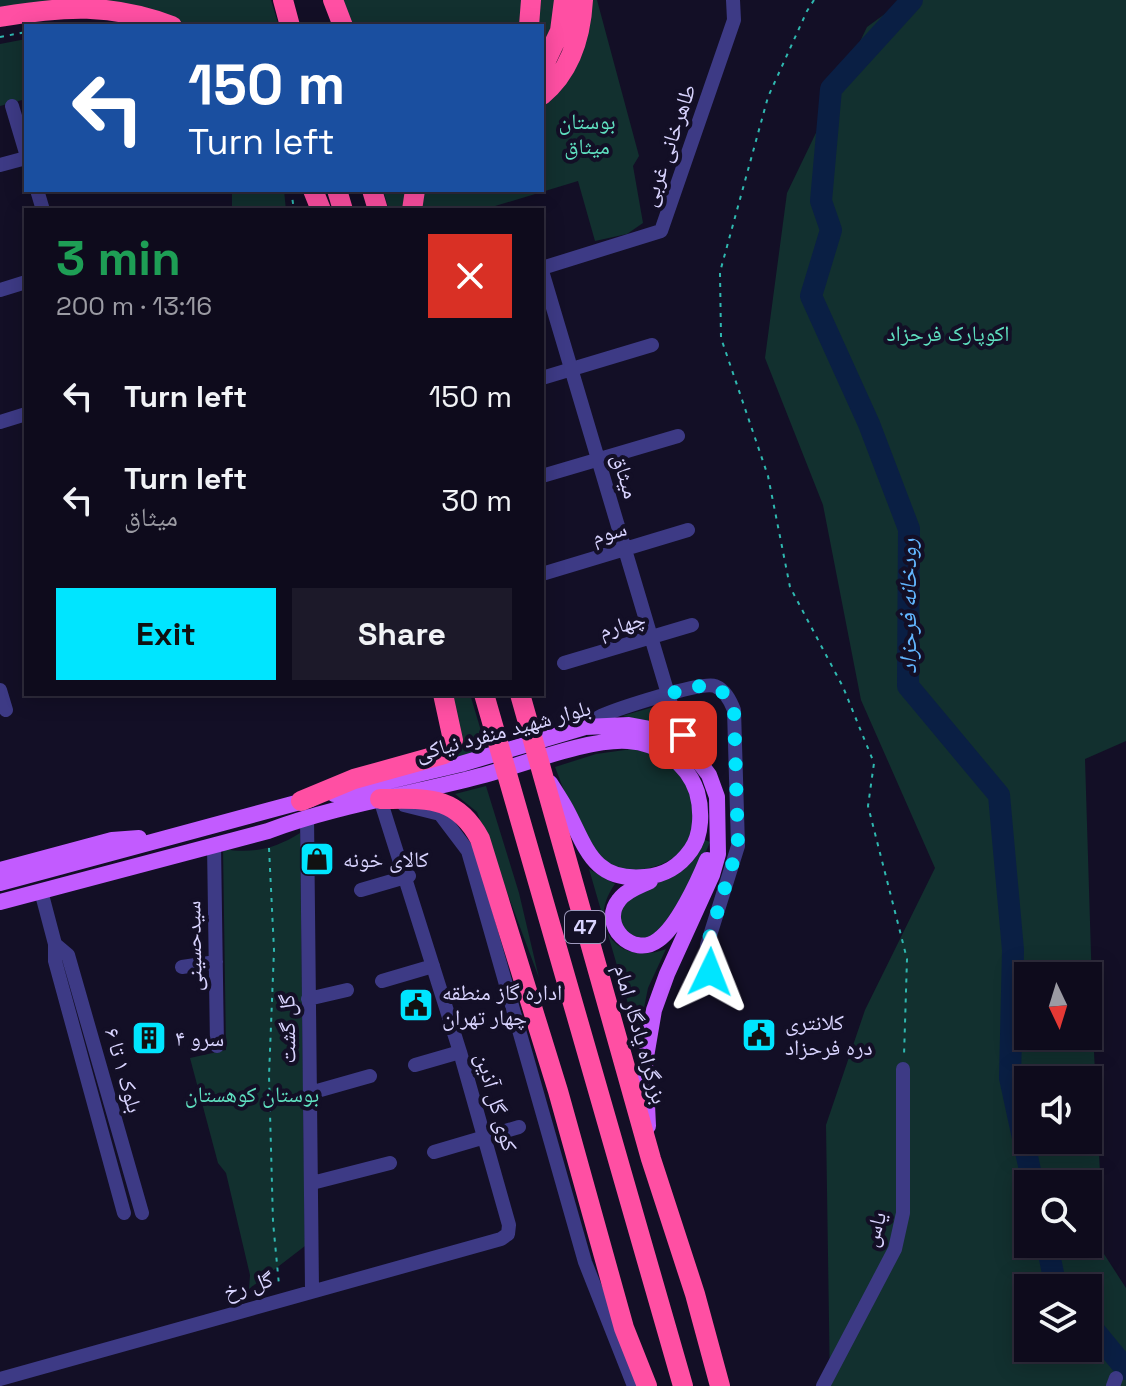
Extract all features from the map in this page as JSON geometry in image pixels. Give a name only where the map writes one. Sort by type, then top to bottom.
[{"type":"highway","points":[[283,0],[289,24]]},
{"type":"highway","points":[[321,0],[327,24]]},
{"type":"highway","points":[[333,0],[342,24]]},
{"type":"highway","points":[[529,24],[531,0]]},
{"type":"highway","points":[[544,65],[560,31],[564,0]]},
{"type":"highway","points":[[544,93],[566,67],[575,49],[582,30],[583,0]]},
{"type":"highway","points":[[0,17],[40,10],[95,7],[148,17],[167,24]]},
{"type":"highway","points":[[304,808],[354,779],[444,754],[453,740],[443,696]]},
{"type":"highway","name":"47","points":[[485,696],[683,1386]]},
{"type":"highway","name":"بزرگراه یادگار امام","points":[[521,696],[651,1159],[695,1294],[720,1386]]},
{"type":"highway","points":[[380,799],[443,802],[461,812],[480,839],[558,1091],[624,1328],[647,1386]]},
{"type":"main road","name":"بلوار شهید منفرد نیاکی","points":[[0,883],[168,837],[304,808],[585,727],[629,725],[661,732],[693,754],[714,787],[718,809],[718,854],[712,875],[667,974],[647,1040],[645,1082],[651,1159]]},
{"type":"main road","name":"بلوار شهید منفرد نیاکی","points":[[0,902],[268,831],[304,808],[380,799],[480,776],[602,742],[628,741],[651,745],[666,753],[684,769],[695,786],[699,801],[699,827],[690,852],[663,875],[631,890],[615,905],[614,925],[619,935],[630,943],[652,944],[664,934],[700,876],[716,835]]},
{"type":"main road","points":[[543,773],[566,808],[583,847],[603,869],[626,877],[663,875]]},
{"type":"main road","points":[[0,870],[112,840],[168,837]]},
{"type":"street","name":"طاهرخانی غربی","points":[[544,268],[661,231],[734,20],[733,0]]},
{"type":"street","points":[[12,106],[24,148]]},
{"type":"street","points":[[0,165],[24,156]]},
{"type":"street","name":"میثاق","points":[[544,276],[668,694],[693,754]]},
{"type":"street","points":[[0,290],[24,283]]},
{"type":"street","points":[[544,377],[652,345]]},
{"type":"street","points":[[0,422],[24,415]]},
{"type":"street","points":[[544,475],[678,436]]},
{"type":"street","name":"سوم","points":[[544,573],[688,530]]},
{"type":"street","name":"چهارم","points":[[564,663],[692,625]]},
{"type":"street","points":[[585,727],[599,717],[707,684],[724,692],[734,710],[738,846],[707,945],[710,972]]},
{"type":"street","points":[[0,690],[6,710]]},
{"type":"street","points":[[380,799],[440,814],[468,851],[585,1262],[634,1386]]},
{"type":"street","name":"کوی گل آذین","points":[[380,799],[460,1052],[509,1225],[508,1234]]},
{"type":"street","name":"گل گشت","points":[[304,808],[312,1290]]},
{"type":"street","name":"سیدحسینی","points":[[214,845],[217,1046]]},
{"type":"street","points":[[361,890],[407,877]]},
{"type":"street","points":[[41,891],[55,944],[55,961],[124,1213]]},
{"type":"street","name":"بلوک ۱ تا ۶","points":[[55,944],[68,955],[142,1213]]},
{"type":"street","points":[[182,967],[216,962]]},
{"type":"street","points":[[382,981],[433,966]]},
{"type":"street","points":[[308,999],[347,990]]},
{"type":"street","points":[[415,1065],[460,1052]]},
{"type":"street","name":"یاس","points":[[823,1386],[895,1249],[903,1213],[903,1069]]},
{"type":"street","points":[[310,1093],[370,1076]]},
{"type":"street","points":[[434,1152],[519,1127]]},
{"type":"street","points":[[312,1183],[390,1163]]},
{"type":"street","name":"گل رخ","points":[[0,1379],[501,1239],[508,1234]]},
{"type":"path","points":[[814,0],[768,97],[720,272],[721,338],[768,476],[790,587],[843,687],[874,763],[868,806],[907,959],[903,1069]]},
{"type":"path","points":[[0,37],[24,32]]},
{"type":"path","points":[[268,831],[274,950],[269,1076],[271,1164],[281,1299]]},
{"type":"green space","points":[[0,0],[271,0],[278,24],[180,24],[171,20],[0,12]]},
{"type":"green space","points":[[339,0],[526,0],[523,24],[349,24]]},
{"type":"green space","points":[[539,0],[556,0],[544,45],[544,24],[535,24]]},
{"type":"green space","name":"بوستان میثاق","points":[[591,0],[597,0],[639,156],[633,166],[643,223],[627,234],[595,241],[578,181],[544,191],[544,100]]},
{"type":"green space","name":"اکوپارک فرحزاد","points":[[904,0],[1126,0],[1126,741],[1085,759],[1091,962],[1014,962],[1014,1050],[1094,1050],[1095,1066],[1014,1066],[1014,1154],[1099,1154],[1100,1170],[1014,1170],[1014,1258],[1102,1258],[1102,1214],[1104,1254],[1126,1288],[1126,1386],[830,1386],[826,1125],[865,1010],[935,868],[861,700],[823,505],[765,358],[787,193],[867,27]]},
{"type":"green space","points":[[24,39],[24,100],[0,106],[0,44]]},
{"type":"green space","points":[[232,192],[284,192],[286,208],[232,208]]},
{"type":"green space","points":[[384,192],[405,192],[403,208],[388,208]]},
{"type":"green space","name":"بوستان میثاق","points":[[424,192],[542,192],[489,208],[422,208]]},
{"type":"green space","points":[[448,696],[471,696],[487,751],[438,764],[450,754]]},
{"type":"green space","points":[[664,704],[671,725],[622,716]]},
{"type":"green space","points":[[632,749],[658,757],[677,772],[689,791],[695,812],[692,832],[682,851],[663,864],[635,870],[613,867],[595,853],[575,816],[555,767],[596,754]]},
{"type":"green space","points":[[486,786],[519,893],[539,978],[477,812],[455,794]]},
{"type":"green space","name":"بوستان کوهستان","points":[[300,833],[305,1246],[249,1289],[250,1275],[226,1173],[218,1163],[190,1058],[226,1050],[223,849],[263,849]]},
{"type":"green space","points":[[702,839],[710,842],[698,868],[653,939],[627,936],[619,915],[620,908],[639,891],[660,882]]},
{"type":"green space","points":[[589,869],[615,884],[607,899],[605,923]]},
{"type":"green space","points":[[607,930],[611,939],[634,952],[666,949],[648,988],[638,1038]]},
{"type":"waterway","name":"رودخانه فرحزاد","points":[[912,0],[831,89],[821,201],[831,230],[811,296],[869,424],[909,529],[908,686],[999,795],[1013,950],[1010,1078],[1030,1170]]},
{"type":"waterway","name":"رودخانه فرحزاد","points":[[1050,1258],[1053,1274]]},
{"type":"waterway","name":"رودخانه فرحزاد","points":[[1102,1340],[1126,1369]]},
{"type":"place","name":"کالای خونه","points":[[317,859]]},
{"type":"place","name":"اداره گاز منطقه چهار تهران","points":[[416,1005]]},
{"type":"place","name":"کلانتری دره فرحزاد","points":[[759,1035]]},
{"type":"place","name":"سرو ۴","points":[[149,1038]]},
{"type":"route","points":[[683,735],[668,694],[707,684],[724,692],[734,710],[738,846],[707,945],[710,972]]}]
